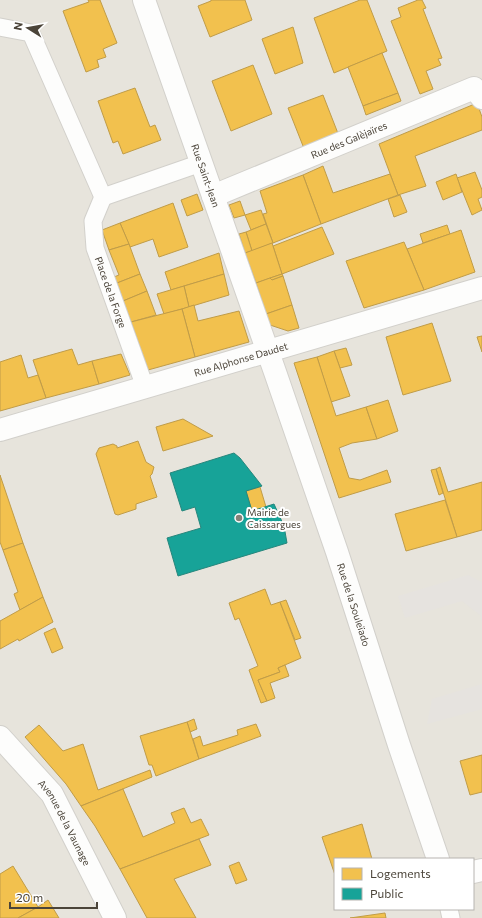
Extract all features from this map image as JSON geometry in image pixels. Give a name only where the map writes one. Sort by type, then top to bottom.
[{"type":"street","name":"Rue Saint-Jean","points":[[144,0],[268,351]]},
{"type":"street","name":"Rue des Galèjaïres","points":[[213,196],[474,88],[482,98]]},
{"type":"street","name":"Rue Alphonse Daudet","points":[[0,430],[482,288]]},
{"type":"street","name":"Rue de la Souleïado","points":[[268,351],[438,858]]},
{"type":"street","name":"Avenue de la Vaunage","points":[[0,737],[52,794],[115,918]]},
{"type":"lane","points":[[0,27],[31,33],[103,197],[201,163]]},
{"type":"lane","name":"Place de la Forge","points":[[103,197],[93,221],[95,248],[146,387]]},
{"type":"shaded area","points":[[0,0],[482,0],[482,918],[0,918]]},
{"type":"shaded area","points":[[468,575],[482,582],[482,623],[480,615],[462,601],[405,618],[398,596]]},
{"type":"shaded area","points":[[482,684],[482,709],[427,724],[432,699]]},
{"type":"building: Logements","points":[[88,0],[100,0],[117,43],[103,49],[106,57],[97,60],[99,67],[86,72],[63,11],[89,2]]},
{"type":"building: Logements","points":[[211,0],[245,0],[252,20],[210,37],[198,6]]},
{"type":"building: Logements","points":[[360,0],[367,0],[387,51],[334,73],[314,18]]},
{"type":"building: Logements","points":[[418,0],[422,0],[426,8],[423,9],[442,58],[438,59],[441,65],[426,71],[433,89],[420,94],[391,21],[401,17],[398,8]]},
{"type":"building: Logements","points":[[293,27],[303,63],[275,74],[262,39]]},
{"type":"building: Logements","points":[[382,53],[398,93],[363,106],[348,67]]},
{"type":"building: Logements","points":[[253,65],[272,114],[231,131],[212,81]]},
{"type":"building: Logements","points":[[135,88],[150,127],[155,125],[161,140],[123,154],[118,141],[113,143],[98,101]]},
{"type":"building: Logements","points":[[398,93],[401,101],[366,115],[363,106]]},
{"type":"building: Logements","points":[[323,95],[339,136],[305,151],[288,108]]},
{"type":"building: Logements","points":[[477,103],[482,117],[482,130],[415,156],[426,186],[398,195],[379,144]]},
{"type":"building: Logements","points":[[323,166],[333,193],[390,174],[398,195],[321,224],[303,175]]},
{"type":"building: Logements","points":[[475,172],[482,190],[482,197],[478,199],[482,210],[472,215],[457,178]]},
{"type":"building: Logements","points":[[456,174],[462,192],[443,200],[436,182]]},
{"type":"building: Logements","points":[[303,175],[321,224],[273,243],[263,214],[267,213],[260,191]]},
{"type":"building: Logements","points":[[197,194],[203,210],[187,216],[181,200]]},
{"type":"building: Logements","points":[[400,195],[407,212],[394,217],[388,199]]},
{"type":"building: Logements","points":[[240,201],[245,215],[234,218],[229,205]]},
{"type":"building: Logements","points":[[173,203],[188,247],[159,257],[153,239],[130,247],[120,223]]},
{"type":"building: Logements","points":[[261,210],[266,224],[251,230],[245,215]]},
{"type":"building: Logements","points":[[120,223],[129,244],[109,250],[102,230]]},
{"type":"building: Logements","points":[[266,224],[273,243],[252,251],[246,232]]},
{"type":"building: Logements","points":[[447,225],[450,234],[423,243],[420,234]]},
{"type":"building: Logements","points":[[322,227],[334,254],[282,274],[273,246]]},
{"type":"building: Logements","points":[[461,230],[475,272],[424,290],[407,249]]},
{"type":"building: Logements","points":[[246,232],[252,251],[245,253],[239,234]]},
{"type":"building: Logements","points":[[404,242],[424,290],[364,308],[346,261]]},
{"type":"building: Logements","points":[[272,243],[282,274],[256,283],[245,253]]},
{"type":"building: Logements","points":[[129,244],[140,274],[117,283],[114,277],[119,275],[109,250]]},
{"type":"building: Logements","points":[[219,253],[224,274],[171,290],[165,272]]},
{"type":"building: Logements","points":[[140,274],[147,291],[123,301],[117,283]]},
{"type":"building: Logements","points":[[224,274],[229,295],[189,307],[184,286]]},
{"type":"building: Logements","points":[[282,274],[283,276],[272,280],[270,278]]},
{"type":"building: Logements","points":[[283,276],[292,305],[266,314],[256,283],[270,278],[272,280]]},
{"type":"building: Logements","points":[[184,286],[189,307],[164,314],[157,294]]},
{"type":"building: Logements","points":[[147,291],[156,315],[131,322],[123,301]]},
{"type":"building: Logements","points":[[194,305],[198,321],[239,311],[249,342],[195,357],[182,309]]},
{"type":"building: Logements","points":[[292,305],[299,328],[288,331],[270,325],[266,314]]},
{"type":"building: Logements","points":[[182,309],[195,357],[148,370],[131,322]]},
{"type":"building: Logements","points":[[432,323],[451,381],[403,395],[386,337]]},
{"type":"building: Logements","points":[[482,336],[482,352],[477,337]]},
{"type":"building: Logements","points":[[346,348],[352,365],[340,368],[334,351]]},
{"type":"building: Logements","points":[[72,349],[78,365],[92,361],[99,384],[46,398],[33,360]]},
{"type":"building: Logements","points":[[334,351],[350,396],[331,402],[317,357]]},
{"type":"building: Logements","points":[[121,354],[130,375],[99,384],[92,361]]},
{"type":"building: Logements","points":[[21,355],[28,378],[38,375],[46,398],[0,411],[0,362]]},
{"type":"building: Logements","points":[[317,357],[336,416],[366,407],[377,439],[352,443],[339,448],[349,478],[360,480],[387,470],[391,482],[339,498],[294,363]]},
{"type":"building: Logements","points":[[388,400],[398,431],[377,439],[366,407]]},
{"type":"building: Logements","points":[[183,419],[213,436],[163,451],[156,427]]},
{"type":"building: Logements","points":[[138,441],[146,462],[154,467],[150,476],[157,497],[136,504],[136,509],[118,515],[115,514],[96,454],[99,448],[113,444],[117,446],[117,448]]},
{"type":"building: Logements","points":[[440,467],[448,492],[482,482],[482,530],[457,537],[436,469]]},
{"type":"building: Logements","points":[[436,469],[443,493],[439,495],[431,470]]},
{"type":"building: Logements","points":[[0,475],[23,543],[3,550],[0,542]]},
{"type":"building: Logements","points":[[260,487],[266,507],[252,511],[246,491]]},
{"type":"building: Logements","points":[[445,500],[457,537],[406,551],[395,514]]},
{"type":"building: Logements","points":[[23,543],[43,597],[20,610],[14,594],[18,592],[3,550]]},
{"type":"building: Logements","points":[[265,589],[271,605],[280,602],[301,658],[278,668],[280,672],[258,680],[267,701],[261,703],[249,670],[258,666],[239,618],[235,620],[229,603]]},
{"type":"building: Logements","points":[[43,597],[53,622],[19,641],[18,639],[0,649],[0,621]]},
{"type":"building: Logements","points":[[286,600],[301,638],[295,640],[280,602]]},
{"type":"building: Logements","points":[[55,628],[63,648],[52,653],[44,633]]},
{"type":"building: Logements","points":[[285,665],[289,676],[270,683],[275,698],[267,701],[258,680],[280,672],[278,668]]},
{"type":"building: Logements","points":[[194,719],[197,729],[190,732],[187,722]]},
{"type":"building: Logements","points":[[187,722],[199,759],[156,776],[152,765],[149,765],[140,736]]},
{"type":"building: Logements","points":[[256,724],[261,736],[199,759],[193,739],[200,736],[203,746],[238,735],[237,730]]},
{"type":"building: Logements","points":[[39,725],[63,751],[83,744],[98,790],[150,770],[152,777],[81,806],[66,784],[25,737]]},
{"type":"building: Logements","points":[[482,755],[482,792],[470,795],[460,761]]},
{"type":"building: Logements","points":[[123,789],[143,837],[175,823],[171,813],[184,808],[191,823],[201,819],[209,835],[120,869],[95,826],[81,806]]},
{"type":"building: Logements","points":[[362,824],[372,858],[334,858],[334,872],[322,837]]},
{"type":"building: Logements","points":[[199,839],[211,865],[174,879],[196,918],[147,918],[120,869]]},
{"type":"building: Logements","points":[[239,862],[247,880],[236,884],[229,866]]},
{"type":"building: Logements","points":[[13,866],[38,907],[18,918],[0,918],[0,874]]},
{"type":"building: Logements","points":[[48,900],[59,918],[18,918],[38,907]]},
{"type":"building: Logements","points":[[385,913],[386,918],[350,918]]},
{"type":"building: Public","name":"Mairie de Caissargues","points":[[234,453],[240,458],[262,486],[246,491],[252,511],[274,504],[284,526],[287,543],[178,576],[167,538],[201,528],[195,507],[182,511],[170,473]]},
{"type":"place","name":"Mairie de Caissargues","points":[[239,518]]}]
